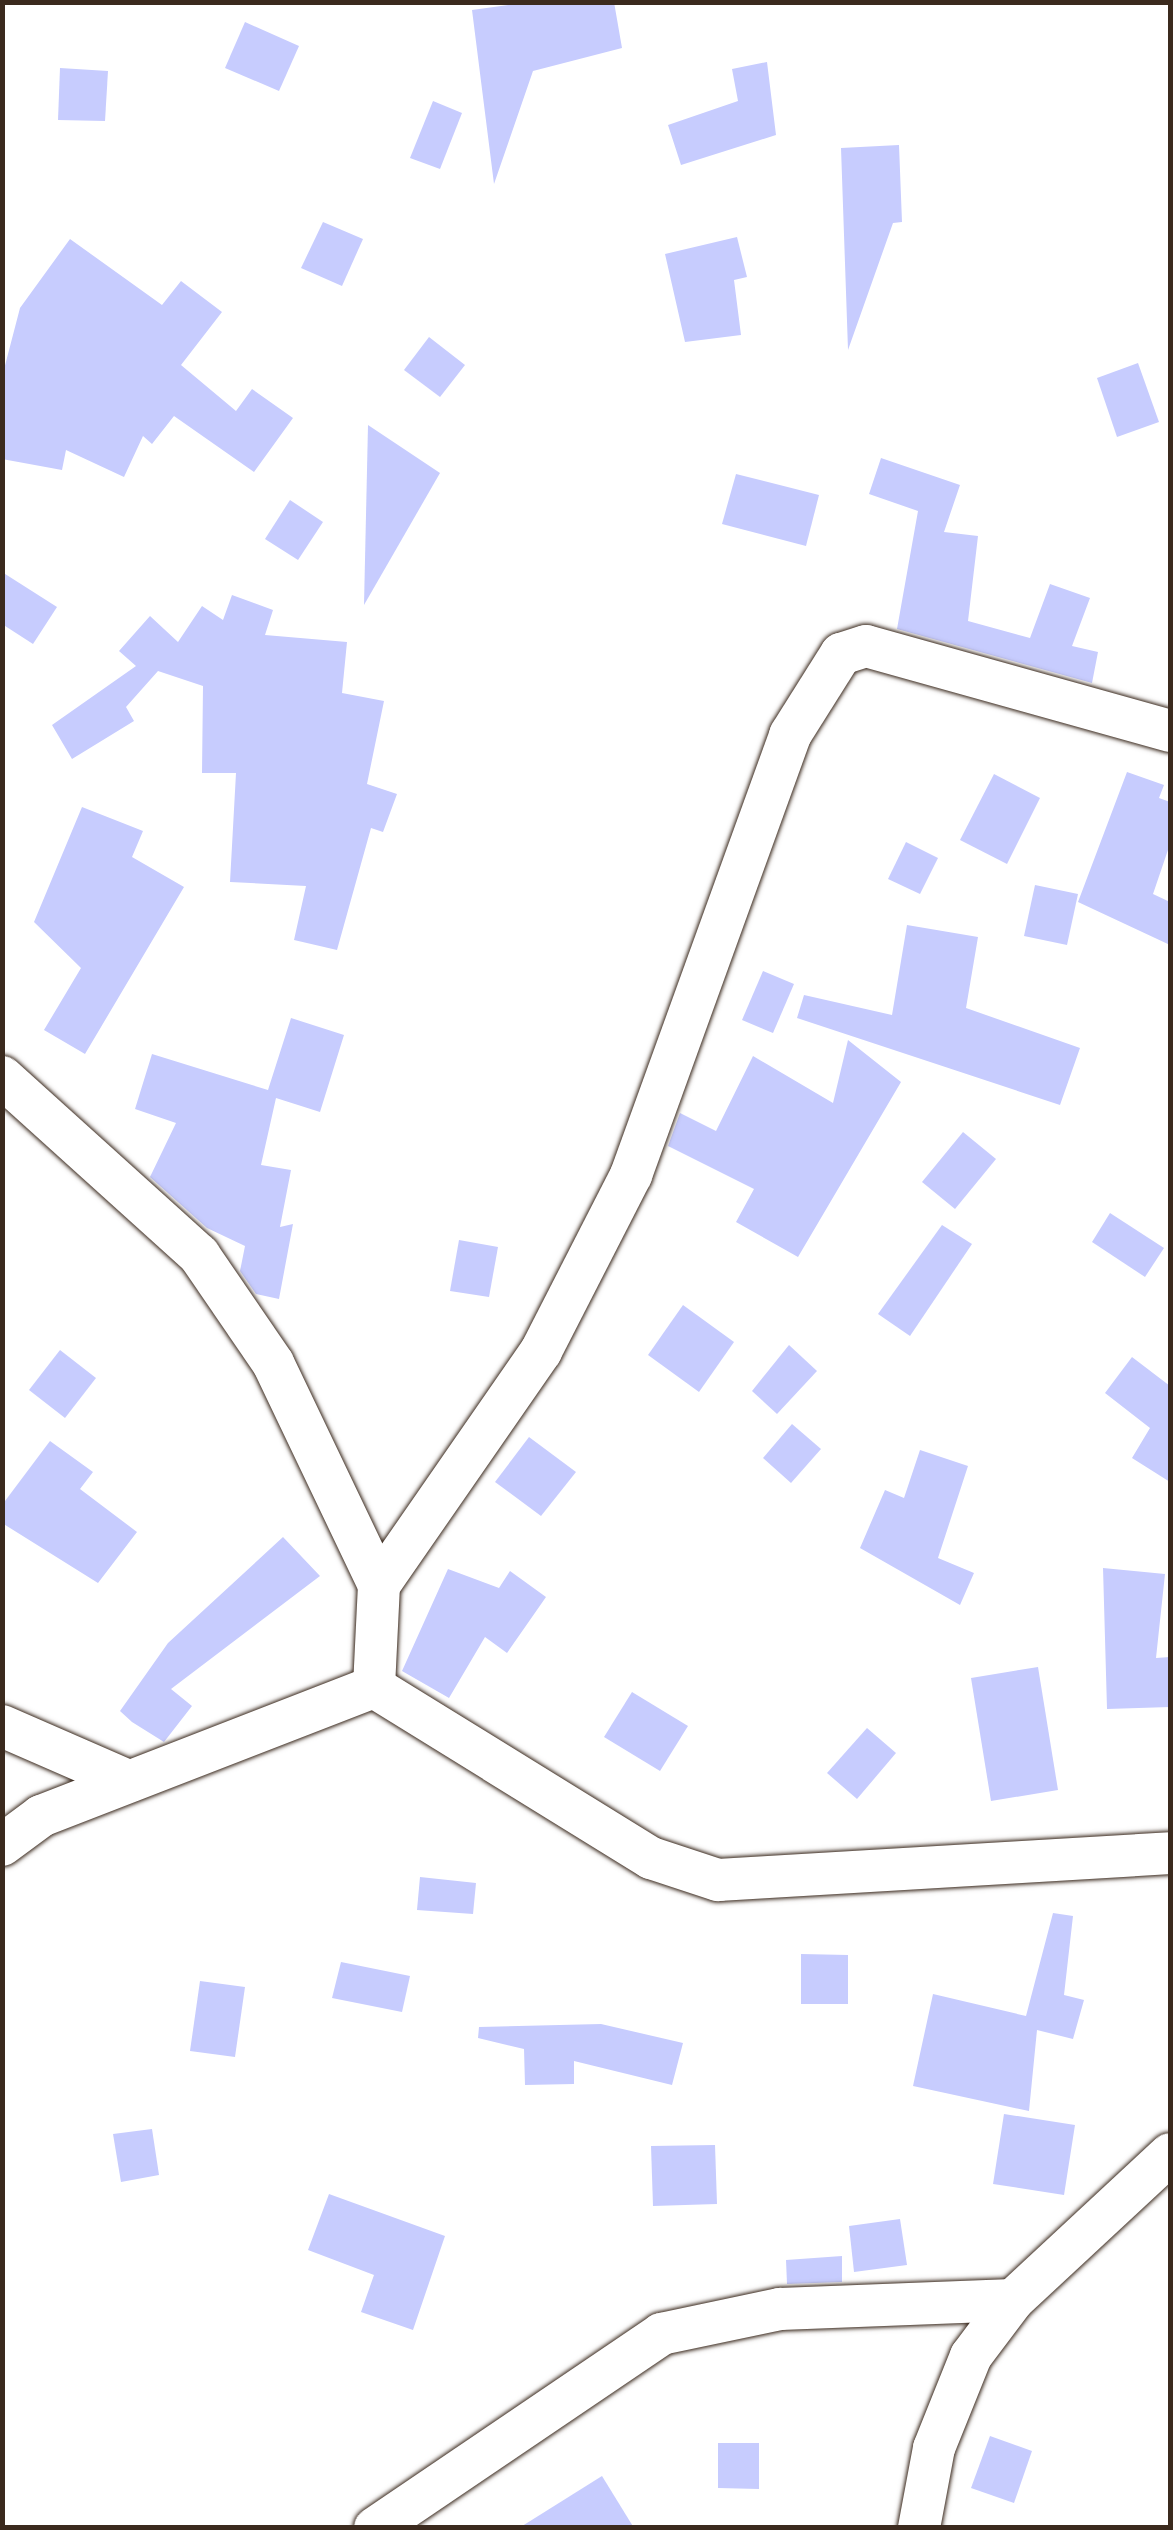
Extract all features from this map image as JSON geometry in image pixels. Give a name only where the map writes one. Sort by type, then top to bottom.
[{"type":"street","points":[[379,1586],[541,1351],[631,1175],[790,735],[840,654],[866,646],[1170,730]]},
{"type":"street","points":[[2,1077],[200,1255],[272,1363],[379,1586],[374,1687]]},
{"type":"street","points":[[2,1845],[41,1816],[374,1687]]},
{"type":"street","points":[[374,1687],[651,1858],[718,1880],[1170,1853]]},
{"type":"street","points":[[2,1726],[128,1781]]},
{"type":"street","points":[[918,2528],[934,2448],[970,2356],[1012,2300],[1170,2154]]},
{"type":"street","points":[[375,2528],[661,2334],[780,2308],[1012,2300]]},
{"type":"building","points":[[529,2],[614,2],[622,48],[533,71],[494,184],[472,10]]},
{"type":"building","points":[[245,22],[299,46],[279,91],[225,68]]},
{"type":"building","points":[[767,62],[776,135],[681,165],[668,125],[738,101],[732,69]]},
{"type":"building","points":[[60,68],[108,71],[105,121],[58,120]]},
{"type":"building","points":[[433,101],[462,113],[440,169],[410,158]]},
{"type":"building","points":[[899,145],[902,222],[893,223],[848,350],[841,148]]},
{"type":"building","points":[[323,222],[363,239],[342,286],[301,268]]},
{"type":"building","points":[[737,237],[747,277],[734,280],[741,335],[685,342],[665,254]]},
{"type":"building","points":[[70,239],[162,305],[181,281],[222,312],[181,365],[236,411],[252,389],[293,418],[254,472],[174,416],[152,444],[143,436],[124,477],[66,450],[62,470],[2,459],[2,377],[20,308]]},
{"type":"building","points":[[429,337],[465,365],[440,397],[404,370]]},
{"type":"building","points":[[1138,363],[1159,422],[1117,437],[1097,378]]},
{"type":"building","points":[[368,425],[440,473],[364,605]]},
{"type":"building","points":[[881,458],[960,485],[944,532],[978,536],[968,621],[1030,638],[1050,584],[1090,598],[1072,646],[1098,652],[1092,683],[897,629],[918,511],[869,494]]},
{"type":"building","points":[[736,474],[819,495],[806,546],[722,524]]},
{"type":"building","points":[[290,500],[323,522],[298,560],[265,539]]},
{"type":"building","points":[[2,572],[57,607],[33,644],[2,624]]},
{"type":"building","points":[[232,595],[273,610],[265,635],[347,642],[342,693],[384,701],[367,784],[397,794],[383,832],[371,828],[337,950],[294,940],[306,886],[230,882],[236,773],[202,773],[203,686],[158,671],[126,707],[134,721],[72,759],[52,725],[136,666],[119,651],[150,616],[178,642],[202,606],[223,620]]},
{"type":"building","points":[[1127,772],[1164,785],[1159,798],[1170,802],[1170,844],[1153,894],[1170,902],[1170,945],[1078,902]]},
{"type":"building","points":[[994,774],[1040,798],[1007,864],[960,840]]},
{"type":"building","points":[[82,807],[143,831],[132,857],[184,887],[85,1054],[44,1030],[81,968],[34,922]]},
{"type":"building","points":[[906,842],[938,858],[920,894],[888,879]]},
{"type":"building","points":[[1035,885],[1078,894],[1067,945],[1024,936]]},
{"type":"building","points":[[907,925],[978,937],[966,1008],[1080,1048],[1060,1105],[797,1018],[804,995],[892,1015]]},
{"type":"building","points":[[763,971],[794,984],[773,1033],[742,1020]]},
{"type":"building","points":[[291,1018],[344,1035],[320,1112],[276,1098],[261,1165],[291,1170],[280,1227],[293,1224],[279,1299],[256,1294],[240,1271],[245,1246],[207,1228],[150,1177],[176,1123],[135,1109],[152,1054],[268,1090]]},
{"type":"building","points":[[848,1040],[901,1082],[798,1257],[736,1222],[754,1189],[668,1146],[680,1113],[716,1131],[753,1056],[833,1103]]},
{"type":"building","points":[[963,1132],[996,1159],[955,1209],[922,1182]]},
{"type":"building","points":[[1110,1213],[1164,1248],[1145,1277],[1092,1242]]},
{"type":"building","points":[[942,1225],[972,1244],[910,1336],[878,1314]]},
{"type":"building","points":[[459,1240],[498,1247],[489,1297],[450,1291]]},
{"type":"building","points":[[683,1305],[734,1342],[699,1392],[648,1355]]},
{"type":"building","points":[[789,1345],[817,1371],[777,1414],[752,1391]]},
{"type":"building","points":[[60,1350],[96,1378],[65,1418],[29,1390]]},
{"type":"building","points":[[1132,1357],[1170,1386],[1170,1482],[1132,1458],[1150,1428],[1105,1393]]},
{"type":"building","points":[[792,1424],[821,1449],[791,1483],[763,1458]]},
{"type":"building","points":[[529,1437],[576,1472],[541,1516],[495,1482]]},
{"type":"building","points":[[50,1441],[93,1472],[80,1489],[137,1532],[98,1583],[2,1523],[2,1505]]},
{"type":"building","points":[[920,1450],[968,1466],[938,1558],[974,1573],[960,1605],[860,1548],[885,1490],[904,1498]]},
{"type":"building","points":[[283,1537],[320,1576],[171,1689],[192,1706],[164,1742],[132,1722],[120,1711],[168,1643]]},
{"type":"building","points":[[1103,1568],[1165,1574],[1156,1658],[1170,1657],[1170,1707],[1107,1709]]},
{"type":"building","points":[[448,1569],[499,1588],[510,1571],[546,1597],[507,1653],[485,1637],[449,1698],[402,1671]]},
{"type":"building","points":[[1038,1667],[1058,1790],[991,1801],[971,1678]]},
{"type":"building","points":[[632,1692],[688,1726],[660,1771],[604,1737]]},
{"type":"building","points":[[867,1728],[896,1753],[857,1799],[827,1773]]},
{"type":"building","points":[[420,1877],[476,1883],[473,1914],[417,1910]]},
{"type":"building","points":[[1053,1913],[1073,1916],[1064,1995],[1084,2000],[1073,2039],[1037,2030],[1029,2111],[913,2086],[933,1994],[1026,2016]]},
{"type":"building","points":[[801,1954],[848,1955],[848,2004],[801,2004]]},
{"type":"building","points":[[341,1962],[410,1976],[402,2012],[332,1998]]},
{"type":"building","points":[[200,1981],[245,1987],[235,2057],[190,2051]]},
{"type":"building","points":[[601,2024],[683,2043],[672,2085],[574,2061],[574,2084],[525,2085],[524,2049],[478,2038],[479,2027]]},
{"type":"building","points":[[1004,2114],[1075,2125],[1064,2195],[993,2184]]},
{"type":"building","points":[[152,2129],[159,2175],[121,2182],[113,2134]]},
{"type":"building","points":[[715,2145],[717,2204],[653,2206],[651,2146]]},
{"type":"building","points":[[329,2194],[445,2236],[413,2330],[361,2312],[374,2275],[308,2250]]},
{"type":"building","points":[[900,2219],[907,2265],[854,2272],[849,2226]]},
{"type":"building","points":[[842,2256],[842,2282],[787,2284],[786,2260]]},
{"type":"building","points":[[990,2436],[1032,2451],[1014,2503],[971,2488]]},
{"type":"building","points":[[718,2443],[759,2443],[759,2489],[718,2488]]},
{"type":"building","points":[[602,2476],[634,2528],[519,2528]]}]
